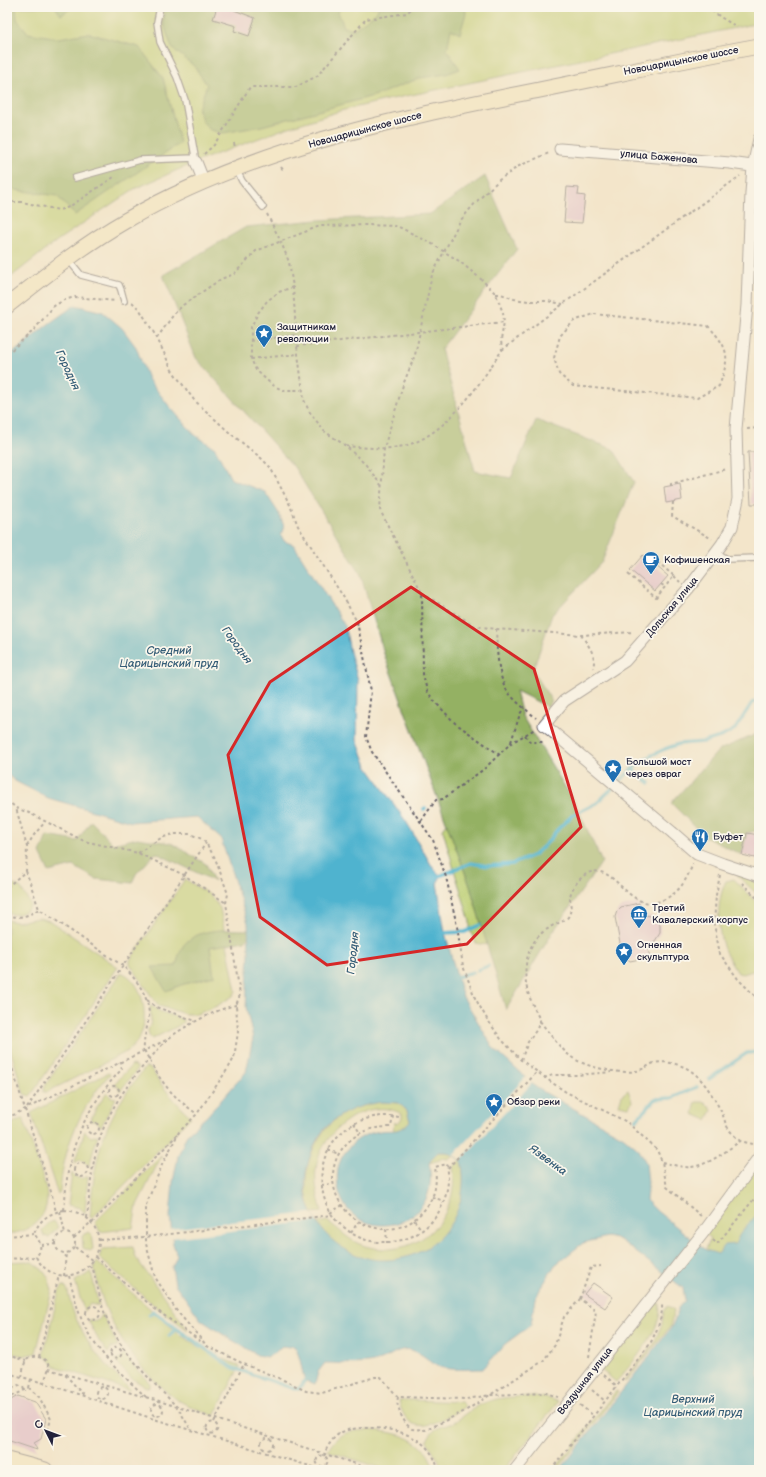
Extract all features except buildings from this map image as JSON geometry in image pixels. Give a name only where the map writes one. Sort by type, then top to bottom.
[{"type":"main road","name":"Новоцарицынское шоссе","points":[[7,306],[68,258],[125,221],[177,194],[236,168],[339,134],[462,106],[759,46]]},
{"type":"main road","points":[[7,1460],[45,1470]]},
{"type":"street","name":"Дольская улица","points":[[544,725],[558,706],[588,684],[625,661],[688,589],[719,548],[732,527],[738,499],[736,429],[748,305],[751,193],[759,139]]},
{"type":"street","name":"улица Баженова","points":[[560,149],[730,163],[756,167]]},
{"type":"street","points":[[195,160],[204,182]]},
{"type":"street","points":[[544,725],[552,738],[673,833],[697,854],[759,876]]},
{"type":"street","points":[[706,1232],[759,1157]]},
{"type":"street","name":"Воздушная улица","points":[[514,1470],[595,1368],[659,1293],[706,1232]]},
{"type":"lane","points":[[75,178],[140,160],[195,160],[185,100],[178,77],[160,42],[157,22],[160,7]]},
{"type":"lane","points":[[236,168],[242,181],[263,207]]},
{"type":"lane","points":[[68,258],[81,275],[119,285],[124,301]]},
{"type":"lane","points":[[719,548],[727,559],[759,558]]},
{"type":"path","points":[[195,160],[214,145],[250,87],[296,87],[317,76],[366,19],[407,13],[413,7]]},
{"type":"path","points":[[707,7],[737,27]]},
{"type":"path","points":[[234,142],[236,147]]},
{"type":"path","points":[[500,755],[456,723],[435,702],[427,691],[423,674],[422,593],[380,510],[384,448],[397,404],[415,355],[432,275],[460,221],[476,202],[499,180],[520,166],[560,149]]},
{"type":"path","points":[[281,166],[284,171]]},
{"type":"path","points":[[346,446],[384,448],[399,447],[417,442],[433,432],[466,400],[502,350],[563,304],[756,167]]},
{"type":"path","points":[[7,202],[22,202],[59,210],[69,207],[117,176]]},
{"type":"path","points":[[263,207],[281,242],[289,262],[293,287],[297,346],[304,400],[309,411],[324,431],[346,446],[366,465],[382,486]]},
{"type":"path","points":[[157,338],[174,314],[183,305],[221,279],[234,274],[256,251],[320,226],[397,226],[444,251],[471,270],[496,294],[503,313],[504,322],[501,340],[502,350]]},
{"type":"path","points":[[293,287],[279,292],[267,301],[258,313],[251,327],[251,359],[256,370],[271,384],[282,390],[302,390]]},
{"type":"path","points":[[496,294],[501,294],[514,299],[547,301],[563,304]]},
{"type":"path","points":[[7,354],[33,331],[54,306],[64,300],[75,297],[124,301],[133,303],[140,310],[157,338],[172,370],[194,400],[270,467],[290,505],[298,526],[344,598],[357,622],[371,691],[366,737],[372,752],[433,840],[446,877],[457,926],[463,966],[475,998],[490,1024],[501,1039],[521,1060],[544,1078],[566,1092],[627,1122],[657,1150],[662,1162],[667,1187],[717,1244],[759,1192]]},
{"type":"path","points":[[594,314],[708,326],[726,350],[726,370],[719,386],[697,398],[573,386],[559,374],[554,358],[560,336],[574,321],[594,314]]},
{"type":"path","points":[[297,346],[504,322]]},
{"type":"path","points":[[250,341],[296,335]]},
{"type":"path","points":[[251,359],[298,354]]},
{"type":"path","points":[[671,486],[671,484],[738,466]]},
{"type":"path","points":[[673,502],[672,516],[719,548]]},
{"type":"path","points":[[628,574],[656,598],[674,576],[647,553]]},
{"type":"path","points":[[661,584],[665,587]]},
{"type":"path","points":[[422,593],[475,626],[496,629],[581,635],[653,630]]},
{"type":"path","points":[[496,629],[497,656],[506,688],[534,717]]},
{"type":"path","points":[[581,635],[592,650],[594,663],[588,684]]},
{"type":"path","points":[[511,743],[520,714],[524,708]]},
{"type":"path","points":[[420,821],[436,800],[443,799],[484,769],[511,743],[544,725]]},
{"type":"path","points":[[525,735],[530,742],[552,738]]},
{"type":"path","points":[[7,800],[16,808],[84,841],[138,853],[184,875],[226,903]]},
{"type":"path","points":[[16,808],[27,847],[26,870],[39,909],[123,966],[133,976],[142,988],[149,1015],[144,1050],[160,1079],[169,1091],[197,1114]]},
{"type":"path","points":[[27,847],[34,835],[46,822]]},
{"type":"path","points":[[74,1238],[91,1223],[197,1114],[229,1067],[237,1048],[238,1032],[236,1005],[240,995],[226,903],[228,894],[215,858],[206,843],[197,836],[190,834],[173,834],[161,838],[138,853]]},
{"type":"path","points":[[26,1108],[206,843]]},
{"type":"path","points":[[612,1071],[581,1062],[571,1057],[557,1043],[540,1020],[528,994],[525,976],[531,946],[539,935],[554,924],[567,919],[570,914],[570,895],[581,878],[593,871],[610,876],[628,894],[641,901],[657,903],[675,894],[686,880],[697,854]]},
{"type":"path","points":[[723,864],[716,895],[714,924],[720,954],[738,979],[759,1000]]},
{"type":"path","points":[[7,887],[26,870]]},
{"type":"path","points":[[7,915],[16,918],[31,914],[39,909]]},
{"type":"path","points":[[146,999],[156,1007],[196,1021]]},
{"type":"path","points":[[7,1118],[169,1038],[196,1021],[224,1007],[236,1005]]},
{"type":"path","points":[[521,1060],[528,1042],[537,1029],[540,1020]]},
{"type":"path","points":[[88,1218],[90,1171],[102,1131],[120,1094],[149,1059],[169,1038]]},
{"type":"path","points":[[7,1052],[26,1108],[56,1212]]},
{"type":"path","points":[[64,1210],[69,1168],[74,1146],[89,1111],[106,1086],[122,1068],[119,1063]]},
{"type":"path","points":[[544,1078],[553,1075],[578,1075],[612,1071],[630,1072],[640,1070],[654,1063],[673,1063],[698,1075],[714,1098],[728,1128],[740,1141],[759,1145]]},
{"type":"path","points":[[448,1168],[537,1072]]},
{"type":"path","points":[[106,1086],[110,1089],[112,1096],[120,1094]]},
{"type":"path","points":[[110,1089],[116,1087],[120,1094]]},
{"type":"path","points":[[393,1116],[391,1127],[375,1128],[360,1133],[348,1142],[339,1154],[334,1169],[334,1184],[336,1195],[348,1215],[371,1228],[386,1229],[401,1227],[414,1220],[425,1210],[432,1197],[435,1187],[435,1166],[447,1164],[448,1190],[436,1218],[422,1231],[399,1241],[387,1243],[374,1242],[362,1239],[350,1233],[340,1225],[331,1214],[324,1200],[321,1185],[323,1161],[335,1139],[354,1123],[380,1115],[399,1116]]},
{"type":"path","points":[[87,1126],[90,1123],[95,1122],[98,1125],[99,1130]]},
{"type":"path","points":[[354,1123],[360,1133]]},
{"type":"path","points":[[84,1124],[87,1126],[88,1132],[91,1134],[95,1134],[99,1130]]},
{"type":"path","points":[[180,1132],[162,1165],[146,1205],[145,1237],[155,1277],[176,1310],[207,1346]]},
{"type":"path","points":[[662,1162],[685,1167],[702,1164],[727,1151],[740,1141]]},
{"type":"path","points":[[328,1150],[339,1154]]},
{"type":"path","points":[[74,1169],[78,1163],[82,1163],[86,1165],[90,1171]]},
{"type":"path","points":[[69,1168],[74,1169]]},
{"type":"path","points":[[74,1169],[75,1174],[81,1177],[90,1171]]},
{"type":"path","points":[[321,1185],[334,1184]]},
{"type":"path","points":[[432,1197],[444,1201]]},
{"type":"path","points":[[99,1240],[145,1237],[313,1217],[331,1214],[341,1205]]},
{"type":"path","points":[[34,1234],[43,1219],[56,1212],[64,1210],[74,1211],[88,1218],[96,1230],[99,1240],[93,1261],[89,1266],[77,1274],[69,1276],[53,1274],[45,1268],[36,1257]]},
{"type":"path","points":[[60,1211],[65,1233]]},
{"type":"path","points":[[414,1220],[422,1231]]},
{"type":"path","points":[[350,1233],[358,1222]]},
{"type":"path","points":[[386,1229],[387,1243]]},
{"type":"path","points":[[75,1247],[66,1253],[57,1250],[55,1241],[58,1235],[68,1233],[74,1238],[75,1247],[93,1261]]},
{"type":"path","points":[[7,1236],[34,1234]]},
{"type":"path","points":[[34,1234],[40,1241],[41,1245],[41,1249],[36,1257]]},
{"type":"path","points":[[41,1245],[55,1244]]},
{"type":"path","points":[[64,1276],[66,1253]]},
{"type":"path","points":[[7,1259],[36,1257]]},
{"type":"path","points":[[95,1257],[155,1309],[207,1346],[306,1391],[322,1393],[375,1377],[381,1377],[398,1397],[466,1399],[491,1395],[546,1393],[569,1401],[594,1416]]},
{"type":"path","points":[[89,1266],[93,1269],[102,1310],[122,1349],[178,1408],[191,1430]]},
{"type":"path","points":[[398,1397],[397,1403],[406,1424],[412,1430],[426,1430],[465,1411],[491,1395],[543,1361],[555,1345],[564,1317],[580,1299],[591,1266],[601,1266]]},
{"type":"path","points":[[39,1358],[59,1275]]},
{"type":"path","points":[[69,1276],[87,1332],[108,1360],[148,1398]]},
{"type":"path","points":[[551,1470],[650,1344],[656,1333],[663,1309],[659,1293]]},
{"type":"path","points":[[580,1299],[596,1311],[588,1363],[617,1386]]},
{"type":"path","points":[[91,1306],[98,1307],[102,1310],[99,1317],[95,1320],[90,1320],[87,1316],[87,1309],[91,1306]]},
{"type":"path","points":[[81,1317],[87,1316]]},
{"type":"path","points":[[108,1360],[111,1356],[111,1351],[113,1348],[122,1349]]},
{"type":"path","points":[[111,1356],[116,1359],[119,1358],[122,1354],[122,1349]]},
{"type":"path","points":[[7,1355],[26,1361]]},
{"type":"path","points":[[22,1377],[26,1361],[30,1358],[39,1358],[48,1363],[44,1383]]},
{"type":"path","points":[[210,1434],[207,1430],[207,1426],[210,1422],[214,1421],[244,1364]]},
{"type":"path","points":[[48,1369],[159,1401],[214,1421],[375,1470]]},
{"type":"path","points":[[7,1383],[8,1373],[31,1379],[100,1400],[154,1419],[210,1434],[264,1451],[315,1469],[324,1467],[327,1464],[327,1459],[324,1455]]},
{"type":"path","points":[[64,1373],[84,1396]]},
{"type":"path","points":[[29,1388],[31,1379]]},
{"type":"path","points":[[584,1383],[605,1401]]},
{"type":"path","points":[[7,1390],[10,1390],[18,1385],[23,1387],[24,1390]]},
{"type":"path","points":[[100,1400],[96,1395],[96,1391],[100,1387],[104,1386]]},
{"type":"path","points":[[100,1400],[104,1399],[108,1394],[104,1386]]},
{"type":"path","points":[[7,1399],[29,1388]]},
{"type":"path","points":[[29,1388],[39,1397],[51,1419],[48,1430],[57,1434]]},
{"type":"path","points":[[158,1405],[159,1401]]},
{"type":"path","points":[[155,1416],[152,1414],[151,1409],[153,1406],[158,1405]]},
{"type":"path","points":[[155,1416],[160,1415],[162,1412],[161,1407],[158,1405]]},
{"type":"path","points":[[210,1434],[216,1432],[218,1429],[218,1426],[214,1421]]},
{"type":"path","points":[[323,1470],[316,1463],[316,1460],[318,1457],[324,1455],[333,1439],[338,1435],[352,1429],[377,1428],[392,1430],[411,1436],[422,1443],[429,1451],[438,1470]]},
{"type":"path","points":[[411,1436],[412,1430]]},
{"type":"path","points":[[264,1451],[261,1446],[261,1442],[269,1438]]},
{"type":"path","points":[[264,1451],[269,1450],[272,1447],[272,1442],[269,1438]]},
{"type":"highlighted area","points":[[411,587],[534,669],[581,827],[467,944],[327,965],[260,917],[228,755],[270,682]]},
{"type":"green space","points":[[7,7],[759,7],[759,23],[387,100],[340,111],[286,128],[196,162],[134,189],[58,240],[7,280]]},
{"type":"green space","points":[[55,7],[73,7],[61,15]]},
{"type":"green space","points":[[166,7],[342,7],[338,12],[344,27],[354,29],[376,13],[379,7],[465,7],[466,13],[460,34],[451,29],[447,50],[460,69],[446,74],[420,78],[377,95],[262,126],[223,133],[210,130],[203,122],[198,109],[207,85],[194,66],[172,48],[163,22]]},
{"type":"green space","points":[[16,8],[17,19],[28,33],[59,38],[88,33],[139,47],[163,78],[180,143],[75,215],[57,196],[16,190],[7,184],[7,9]]},
{"type":"green space","points":[[485,176],[517,249],[441,349],[475,471],[511,478],[536,420],[613,449],[634,482],[602,562],[552,615],[533,670],[551,700],[548,707],[516,691],[522,716],[576,805],[602,862],[552,933],[506,1010],[470,886],[385,657],[360,573],[294,467],[196,358],[163,275],[246,227],[317,220],[430,214]]},
{"type":"green space","points":[[759,733],[759,830],[747,833],[742,855],[705,837],[671,803],[719,750]]},
{"type":"green space","points":[[449,820],[492,939],[487,945],[476,943],[470,930],[470,921],[443,830]]},
{"type":"green space","points":[[91,821],[113,844],[137,838],[171,843],[206,864],[214,881],[156,853],[136,874],[132,883],[96,879],[73,866],[49,872],[40,853],[47,836],[77,841]]},
{"type":"green space","points":[[740,872],[759,879],[759,896],[738,876]]},
{"type":"green space","points":[[185,879],[210,895],[220,908],[236,991],[233,996],[217,1006],[197,1014],[185,1014],[159,1006],[130,964],[130,960]]},
{"type":"green space","points":[[734,879],[759,905],[759,969],[743,974],[738,973],[725,952],[719,924],[719,906],[723,889],[726,881]]},
{"type":"green space","points":[[14,885],[20,887],[31,905],[23,912],[17,914],[7,913],[7,892]]},
{"type":"green space","points":[[39,918],[50,921],[118,967],[30,1096],[24,1094],[7,1039],[7,920],[17,922]]},
{"type":"green space","points":[[215,930],[253,930],[245,941],[210,947],[214,976],[181,985],[166,991],[152,967],[176,966],[183,946],[197,935]]},
{"type":"green space","points":[[121,973],[130,977],[135,983],[142,998],[144,1007],[144,1023],[141,1034],[135,1045],[128,1051],[47,1092],[43,1092],[44,1087]]},
{"type":"green space","points":[[152,1006],[159,1011],[182,1019],[183,1022],[152,1039],[149,1036],[148,1030],[151,1022],[150,1007]]},
{"type":"green space","points":[[132,1065],[137,1067],[137,1070],[120,1091],[118,1086],[113,1085]]},
{"type":"green space","points":[[146,1067],[151,1069],[169,1094],[191,1117],[92,1218],[90,1217],[92,1194],[98,1155],[104,1137],[120,1103]]},
{"type":"green space","points":[[108,1073],[110,1074],[90,1100],[75,1129],[69,1144],[60,1193],[58,1195],[31,1113]]},
{"type":"green space","points":[[628,1090],[632,1101],[629,1107],[619,1105],[622,1095]]},
{"type":"green space","points":[[107,1092],[111,1097],[116,1098],[101,1127],[97,1121],[90,1121]]},
{"type":"green space","points":[[383,1102],[399,1103],[407,1111],[410,1121],[403,1128],[393,1131],[394,1123],[399,1122],[402,1118],[402,1114],[389,1109],[375,1109],[362,1112],[349,1119],[338,1128],[328,1139],[321,1151],[317,1163],[316,1182],[322,1212],[312,1213],[306,1185],[310,1157],[315,1144],[323,1132],[344,1113],[363,1105]]},
{"type":"green space","points":[[696,1102],[705,1102],[712,1110],[707,1120],[693,1114]]},
{"type":"green space","points":[[23,1118],[46,1189],[46,1207],[38,1221],[31,1226],[16,1233],[7,1234],[7,1126]]},
{"type":"green space","points":[[85,1131],[91,1137],[98,1135],[89,1166],[82,1161],[74,1163]]},
{"type":"green space","points":[[438,1152],[447,1152],[453,1155],[448,1159],[442,1158],[429,1163]]},
{"type":"green space","points":[[162,1155],[137,1205],[133,1228],[100,1232],[95,1222]]},
{"type":"green space","points":[[759,1157],[759,1319],[706,1250],[710,1238],[703,1233]]},
{"type":"green space","points":[[461,1160],[463,1192],[454,1218],[438,1240],[416,1254],[390,1260],[364,1258],[339,1246],[317,1223],[327,1221],[349,1238],[365,1246],[384,1249],[402,1247],[418,1241],[431,1231],[442,1218],[450,1203],[453,1186],[453,1167]]},
{"type":"green space","points":[[72,1173],[75,1177],[79,1178],[88,1176],[85,1213],[80,1208],[68,1205]]},
{"type":"green space","points":[[54,1221],[58,1227],[49,1237],[44,1236],[42,1230],[49,1223]]},
{"type":"green space","points":[[88,1232],[91,1234],[93,1249],[90,1251],[83,1248],[82,1236]]},
{"type":"green space","points":[[133,1247],[136,1258],[188,1330],[155,1306],[99,1258],[102,1249]]},
{"type":"green space","points":[[7,1262],[32,1262],[44,1271],[48,1277],[52,1290],[36,1353],[23,1356],[7,1352]]},
{"type":"green space","points":[[97,1262],[180,1335],[210,1353],[240,1366],[214,1416],[173,1397],[155,1382],[136,1360],[119,1335],[106,1309],[94,1266]]},
{"type":"green space","points":[[91,1271],[99,1306],[90,1304],[84,1311],[75,1281]]},
{"type":"green space","points":[[63,1286],[67,1289],[75,1316],[88,1342],[105,1363],[130,1389],[128,1390],[54,1366],[50,1360],[43,1355],[59,1291]]},
{"type":"green space","points":[[655,1299],[660,1307],[659,1318],[655,1329],[648,1342],[616,1382],[600,1369]]},
{"type":"green space","points":[[668,1306],[674,1310],[670,1327],[625,1382],[624,1381],[654,1344],[662,1324],[664,1311]]},
{"type":"green space","points":[[102,1314],[118,1346],[111,1348],[108,1353],[99,1341],[88,1320],[97,1321]]},
{"type":"green space","points":[[124,1354],[150,1383],[150,1387],[146,1387],[131,1378],[115,1361],[121,1358]]},
{"type":"green space","points":[[616,1391],[618,1392],[557,1470],[554,1470]]},
{"type":"green space","points":[[535,1396],[548,1398],[558,1402],[504,1470],[440,1470],[439,1461],[427,1441],[432,1432],[438,1428],[451,1424],[483,1403],[497,1399]]},
{"type":"green space","points":[[399,1401],[461,1402],[465,1406],[435,1423],[417,1425],[409,1421],[403,1414]]},
{"type":"green space","points":[[369,1430],[400,1435],[418,1444],[430,1459],[434,1470],[387,1470],[328,1451],[335,1440],[340,1436],[350,1432]]},
{"type":"water","name":"Средний Царицынский пруд","points":[[75,305],[103,312],[122,328],[136,347],[148,379],[170,407],[195,435],[215,448],[231,479],[265,492],[278,512],[284,526],[281,535],[284,541],[294,545],[345,626],[350,652],[358,680],[357,740],[367,766],[407,823],[433,868],[441,876],[437,883],[445,933],[462,995],[494,1049],[537,1088],[624,1137],[639,1150],[646,1163],[648,1183],[646,1200],[658,1212],[706,1250],[718,1254],[725,1245],[735,1244],[740,1234],[759,1212],[759,1470],[560,1470],[671,1328],[678,1312],[678,1308],[685,1300],[683,1288],[620,1240],[607,1237],[583,1243],[555,1265],[535,1298],[531,1325],[505,1344],[483,1369],[442,1368],[415,1351],[407,1349],[395,1352],[374,1362],[353,1364],[325,1363],[318,1372],[315,1384],[305,1381],[300,1358],[294,1346],[282,1346],[275,1353],[267,1357],[257,1355],[201,1320],[175,1284],[172,1267],[177,1256],[173,1244],[170,1216],[173,1182],[178,1156],[187,1134],[207,1116],[246,1072],[253,1038],[246,1007],[249,953],[248,923],[221,839],[197,817],[131,822],[48,798],[15,781],[7,774],[7,358],[47,325]],"holes":[[[383,1102],[399,1103],[407,1111],[410,1121],[406,1125],[396,1130],[375,1132],[366,1135],[350,1146],[344,1154],[338,1167],[337,1182],[345,1206],[359,1219],[375,1224],[393,1224],[409,1218],[423,1205],[430,1187],[429,1163],[438,1152],[447,1152],[461,1160],[463,1178],[462,1196],[456,1213],[448,1228],[437,1240],[422,1250],[406,1257],[387,1260],[371,1259],[357,1255],[343,1248],[320,1227],[312,1214],[307,1199],[305,1184],[306,1171],[317,1140],[323,1131],[340,1116],[372,1104]]]},
{"type":"pier","points":[[527,1076],[533,1082],[461,1160],[453,1155]]},
{"type":"pier","points":[[312,1213],[316,1221],[170,1238],[169,1229]]},
{"type":"waterway","points":[[437,877],[471,863],[488,866],[513,864],[534,855],[573,815],[597,803],[632,769],[652,755],[679,744],[704,742],[723,736],[735,729],[752,703],[759,700]]},
{"type":"waterway","points":[[632,769],[650,783]]},
{"type":"waterway","points":[[441,933],[465,932],[480,925]]},
{"type":"waterway","points":[[478,970],[488,966]]},
{"type":"waterway","points":[[457,977],[473,972]]},
{"type":"waterway","points":[[709,1079],[747,1053],[759,1052]]},
{"type":"waterway","points":[[636,1120],[655,1099],[672,1098],[697,1087]]},
{"type":"waterway","points":[[149,1315],[153,1311],[176,1328]]},
{"type":"waterway","points":[[169,1336],[176,1328],[231,1367],[294,1389],[299,1389],[307,1377]]},
{"type":"place","name":"Защитникам революции","points":[[264,348]]},
{"type":"place","name":"Кофишенская","points":[[651,575]]},
{"type":"place","name":"Большой мост через овраг","points":[[613,783]]},
{"type":"place","name":"Буфет","points":[[700,852]]},
{"type":"place","name":"Третий Кавалерский корпус","points":[[639,929]]},
{"type":"place","name":"Огненная скульптура","points":[[624,966]]},
{"type":"place","name":"Обзор реки","points":[[494,1117]]},
{"type":"water label","name":"Городня","points":[[68,370]]},
{"type":"water label","name":"Городня","points":[[237,645]]},
{"type":"water label","name":"Городня","points":[[353,953]]},
{"type":"water label","name":"Язвенка","points":[[548,1160]]},
{"type":"water label","name":"Верхний Царицынский пруд","points":[[693,1405]]}]
